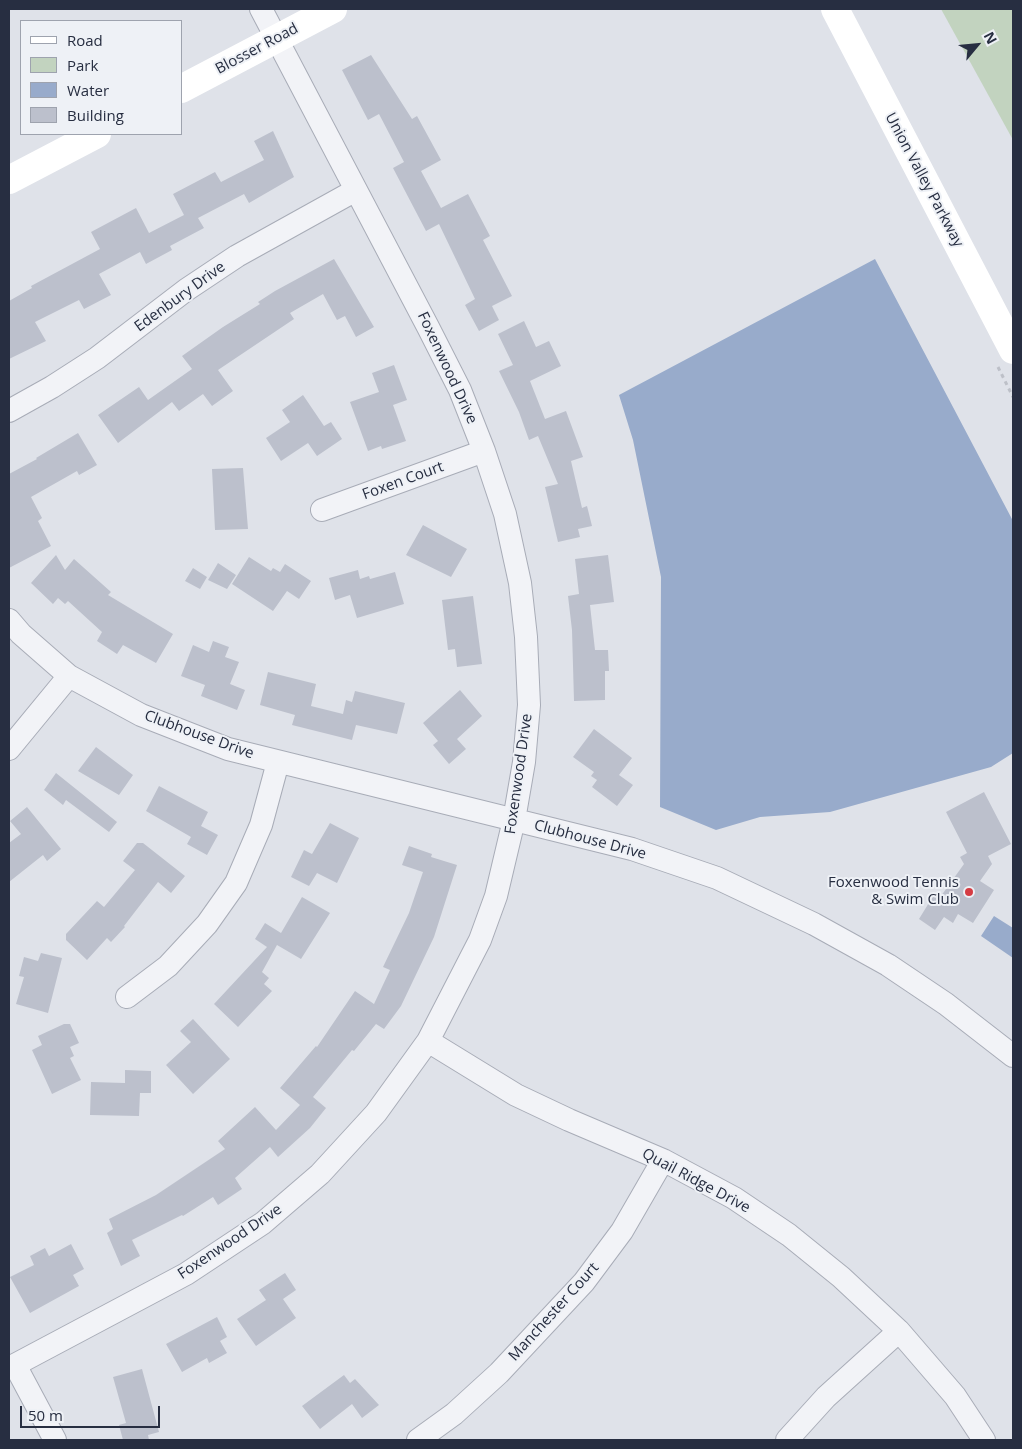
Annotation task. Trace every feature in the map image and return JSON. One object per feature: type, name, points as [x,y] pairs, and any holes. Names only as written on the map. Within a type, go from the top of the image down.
[{"type":"street","name":"Foxenwood Drive","points":[[12,1366],[186,1274],[263,1223],[320,1174],[370,1120],[428,1041],[480,940],[496,896],[514,820],[524,762],[529,705],[526,637],[520,583],[505,514],[484,451],[456,382],[261,9]]},
{"type":"street","name":"Blosser Road","points":[[182,88],[333,9]]},
{"type":"street","name":"Union Valley Parkway","points":[[835,9],[1013,350]]},
{"type":"street","points":[[9,180],[95,135]]},
{"type":"street","name":"Edenbury Drive","points":[[9,411],[52,387],[97,358],[186,290],[237,256],[356,190]]},
{"type":"street","name":"Foxen Court","points":[[322,510],[484,451]]},
{"type":"street","name":"Clubhouse Drive","points":[[9,620],[21,634],[69,676],[141,716],[228,749],[632,849],[717,878],[814,924],[888,965],[946,1004],[1013,1056]]},
{"type":"street","points":[[9,749],[69,676]]},
{"type":"street","points":[[127,997],[168,966],[207,924],[236,883],[261,825],[278,762]]},
{"type":"street","name":"Quail Ridge Drive","points":[[428,1041],[516,1095],[663,1160],[734,1198],[789,1235],[840,1277],[898,1331],[955,1396],[984,1440]]},
{"type":"street","name":"Manchester Court","points":[[418,1440],[454,1414],[499,1373],[584,1282],[622,1231],[663,1160]]},
{"type":"street","points":[[787,1440],[826,1397],[898,1331]]},
{"type":"street","points":[[12,1366],[55,1440]]},
{"type":"green space","points":[[941,9],[1013,9],[1013,140]]},
{"type":"water","points":[[875,259],[1013,521],[1013,753],[991,767],[830,812],[760,817],[716,830],[660,807],[661,577],[633,440],[619,395]]},
{"type":"water","points":[[994,916],[1013,928],[1013,958],[981,936]]},
{"type":"building","points":[[371,55],[412,119],[417,116],[441,160],[421,171],[441,208],[468,194],[490,236],[483,240],[512,296],[492,306],[499,320],[479,331],[465,305],[475,299],[439,224],[426,231],[393,168],[404,162],[379,114],[368,120],[342,70]]},
{"type":"building","points":[[273,131],[294,177],[249,203],[244,194],[198,218],[204,228],[170,246],[172,250],[146,264],[140,252],[99,274],[111,295],[84,309],[79,300],[35,322],[46,341],[9,359],[9,301],[32,288],[31,286],[100,249],[91,232],[136,208],[149,233],[184,215],[173,194],[215,172],[221,182],[264,160],[254,141]]},
{"type":"building","points":[[334,259],[374,327],[356,337],[345,316],[337,320],[323,294],[290,313],[294,319],[218,370],[233,391],[212,406],[203,394],[179,411],[172,402],[118,443],[98,415],[139,387],[148,400],[192,369],[182,356],[260,304],[258,302],[275,291]]},
{"type":"building","points":[[524,321],[536,347],[549,341],[561,366],[530,381],[545,419],[566,411],[583,457],[571,461],[582,508],[587,506],[592,526],[578,529],[580,537],[558,542],[545,487],[558,484],[538,436],[529,440],[519,412],[499,371],[513,365],[498,334]]},
{"type":"building","points":[[394,365],[407,400],[393,405],[406,441],[382,449],[381,446],[368,451],[350,402],[379,392],[372,373]]},
{"type":"building","points":[[303,395],[324,426],[331,422],[342,439],[317,456],[308,443],[281,461],[266,438],[290,422],[282,410]]},
{"type":"building","points":[[78,433],[97,465],[79,475],[77,471],[31,497],[42,518],[38,521],[51,546],[9,568],[9,474]]},
{"type":"building","points":[[243,468],[248,529],[215,530],[212,469]]},
{"type":"building","points":[[423,525],[467,549],[451,577],[406,555]]},
{"type":"building","points":[[56,555],[65,570],[74,559],[111,592],[108,595],[173,634],[156,663],[123,645],[117,654],[97,641],[102,632],[68,601],[65,604],[58,598],[53,604],[31,583]]},
{"type":"building","points":[[608,555],[614,602],[590,605],[595,650],[608,650],[609,671],[605,671],[605,700],[574,701],[572,630],[568,596],[579,594],[575,559]]},
{"type":"building","points":[[249,557],[271,571],[273,568],[280,572],[285,564],[311,581],[299,599],[287,591],[273,611],[232,584]]},
{"type":"building","points":[[218,563],[236,575],[227,589],[208,580]]},
{"type":"building","points":[[193,568],[207,577],[200,589],[185,581]]},
{"type":"building","points":[[358,570],[360,579],[369,576],[370,579],[395,572],[404,604],[357,618],[350,595],[335,600],[329,578]]},
{"type":"building","points":[[473,596],[482,664],[457,667],[455,649],[448,650],[442,600]]},
{"type":"building","points":[[213,641],[229,647],[225,657],[239,662],[230,684],[245,690],[237,710],[201,696],[205,685],[181,676],[193,645],[209,652]]},
{"type":"building","points":[[268,672],[316,684],[311,706],[343,714],[346,700],[352,702],[355,691],[405,703],[397,734],[356,725],[352,740],[292,725],[295,715],[260,705]]},
{"type":"building","points":[[460,690],[482,716],[457,739],[466,749],[449,764],[433,745],[438,741],[423,723]]},
{"type":"building","points":[[594,729],[632,758],[619,775],[633,785],[617,806],[592,787],[597,780],[591,776],[594,772],[573,757]]},
{"type":"building","points":[[96,747],[133,775],[119,795],[78,771]]},
{"type":"building","points":[[56,773],[117,822],[109,832],[66,800],[63,805],[44,790]]},
{"type":"building","points":[[159,786],[208,812],[201,826],[218,835],[207,855],[187,844],[191,837],[146,811]]},
{"type":"building","points":[[984,792],[1011,844],[988,856],[992,864],[980,881],[994,890],[973,923],[958,914],[953,923],[944,917],[935,930],[919,919],[935,893],[941,896],[964,864],[960,857],[967,853],[946,812]]},
{"type":"building","points":[[27,807],[61,849],[47,861],[43,855],[9,882],[9,843],[21,834],[10,821]]},
{"type":"building","points":[[330,823],[359,838],[337,883],[317,873],[309,886],[291,877],[304,850],[312,854]]},
{"type":"building","points":[[137,843],[143,843],[185,876],[171,893],[158,882],[125,927],[111,942],[107,938],[87,960],[66,940],[66,934],[97,901],[104,907],[135,870],[123,861]]},
{"type":"building","points":[[409,846],[432,854],[431,857],[457,865],[434,937],[401,1006],[384,1029],[376,1024],[313,1097],[326,1108],[310,1128],[278,1157],[270,1147],[235,1178],[242,1189],[218,1205],[213,1197],[183,1216],[132,1240],[140,1256],[121,1266],[107,1233],[113,1229],[109,1219],[156,1195],[225,1149],[218,1141],[255,1107],[276,1130],[300,1105],[280,1088],[317,1047],[355,991],[374,1004],[390,970],[383,967],[409,913],[423,872],[402,865]]},
{"type":"building","points":[[302,897],[330,913],[301,959],[277,945],[262,972],[269,978],[264,984],[272,991],[238,1027],[214,1004],[267,947],[255,939],[265,923],[281,933]]},
{"type":"building","points":[[41,953],[62,958],[48,1013],[16,1004],[24,977],[19,976],[24,957],[38,961]]},
{"type":"building","points":[[193,1019],[230,1059],[193,1094],[166,1065],[191,1042],[180,1031]]},
{"type":"building","points":[[64,1024],[70,1024],[79,1043],[70,1047],[74,1056],[70,1058],[81,1080],[52,1094],[32,1050],[42,1045],[38,1036]]},
{"type":"building","points":[[125,1070],[151,1071],[151,1093],[140,1093],[139,1116],[90,1115],[91,1082],[125,1083]]},
{"type":"building","points":[[71,1244],[84,1269],[73,1275],[79,1286],[30,1313],[10,1277],[34,1265],[30,1256],[45,1248],[49,1256]]},
{"type":"building","points":[[285,1273],[296,1290],[283,1299],[296,1318],[256,1346],[237,1319],[266,1300],[259,1290]]},
{"type":"building","points":[[217,1317],[227,1337],[220,1341],[227,1353],[209,1363],[207,1358],[182,1372],[166,1344]]},
{"type":"building","points":[[142,1369],[159,1432],[148,1435],[149,1440],[123,1440],[119,1425],[126,1423],[113,1377]]},
{"type":"building","points":[[344,1375],[350,1383],[355,1379],[379,1405],[362,1418],[352,1404],[320,1429],[302,1406]]},
{"type":"place","name":"Foxenwood Tennis & Swim Club","points":[[969,892]]}]
